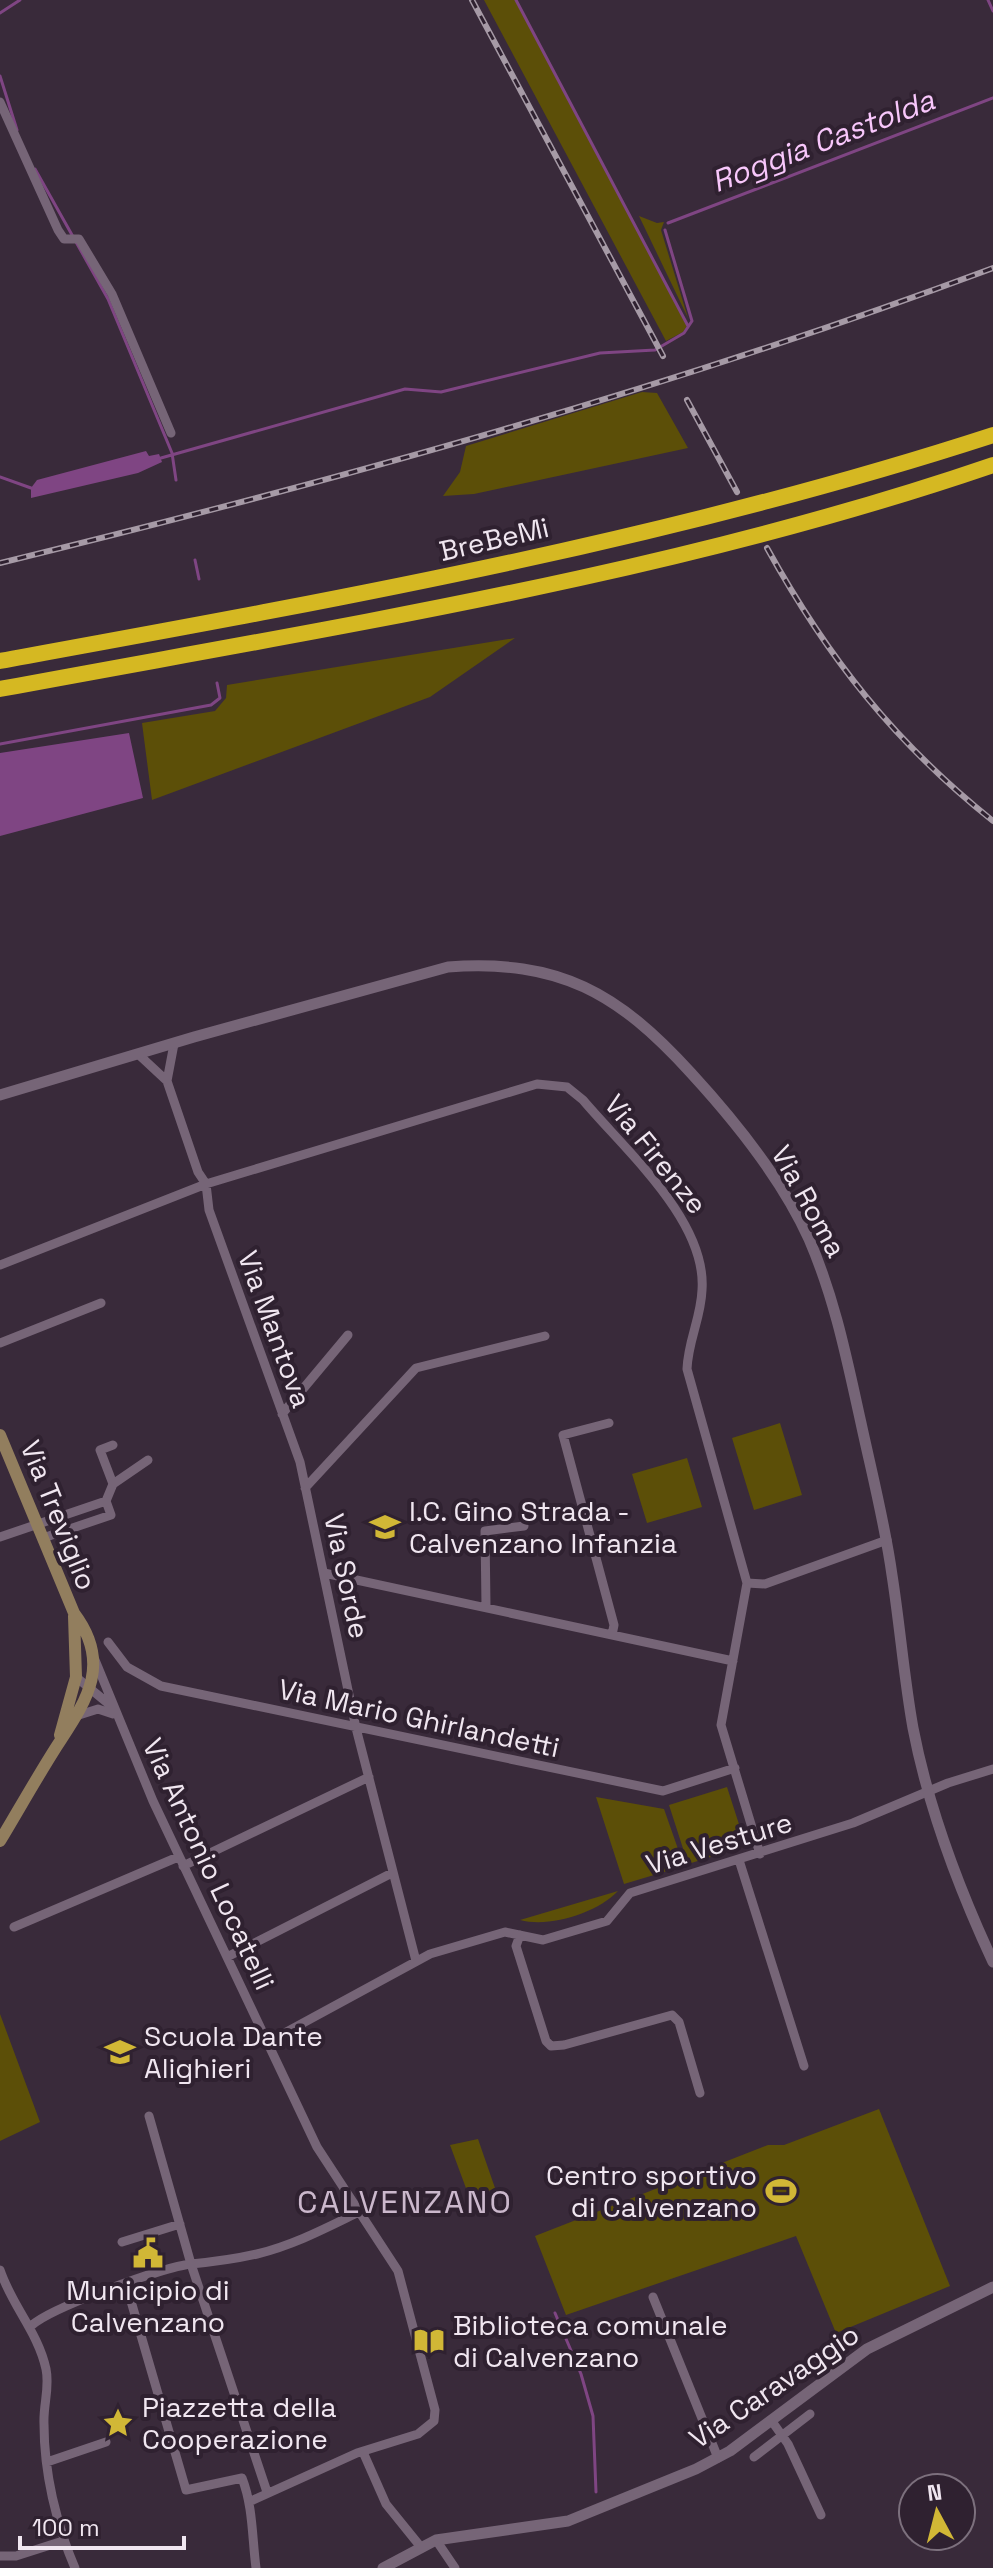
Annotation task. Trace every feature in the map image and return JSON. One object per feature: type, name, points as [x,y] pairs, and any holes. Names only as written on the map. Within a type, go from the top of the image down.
[{"type":"highway","name":"BreBeMi","points":[[0,661],[398,588],[767,502],[993,435]]},
{"type":"highway","name":"BreBeMi","points":[[0,689],[400,615],[730,540],[993,465]]},
{"type":"main road","name":"Via Treviglio","points":[[0,1435],[96,1667],[79,1715],[55,1748]]},
{"type":"main road","points":[[0,1841],[55,1748],[76,1677],[78,1661],[74,1613]]},
{"type":"street","points":[[0,102],[23,160],[64,239],[79,239],[112,294],[171,433]]},
{"type":"street","name":"Via Roma","points":[[0,1095],[409,976],[488,964],[535,970],[570,980],[600,993],[633,1014],[709,1093],[759,1156],[808,1236],[835,1308],[887,1540],[913,1727],[930,1793],[972,1916],[993,1962]]},
{"type":"street","points":[[167,1081],[174,1044]]},
{"type":"street","points":[[138,1054],[167,1081],[198,1172],[206,1184]]},
{"type":"street","name":"Via Firenze","points":[[0,1265],[206,1184],[537,1084],[567,1087],[583,1100],[686,1222],[697,1244],[702,1264],[702,1291],[698,1321],[688,1345],[687,1369],[747,1583],[721,1725],[760,1854]]},
{"type":"street","name":"Via Mantova","points":[[206,1184],[209,1210],[282,1414],[305,1488]]},
{"type":"street","points":[[0,1343],[101,1303]]},
{"type":"street","points":[[282,1414],[348,1335]]},
{"type":"street","name":"Via Sorde","points":[[416,1961],[356,1728],[305,1488],[416,1368],[545,1336]]},
{"type":"street","points":[[609,1423],[563,1435],[614,1625],[612,1635]]},
{"type":"street","points":[[113,1445],[100,1450],[113,1484]]},
{"type":"street","points":[[43,1538],[111,1515],[106,1501],[113,1484],[148,1460]]},
{"type":"street","points":[[0,1537],[106,1501]]},
{"type":"street","points":[[486,1606],[485,1531],[524,1526]]},
{"type":"street","points":[[747,1583],[765,1584],[887,1540]]},
{"type":"street","points":[[324,1573],[733,1661]]},
{"type":"street","name":"Via Mario Ghirlandetti","points":[[108,1642],[127,1667],[161,1686],[663,1791],[735,1768]]},
{"type":"street","points":[[78,1661],[96,1667]]},
{"type":"street","name":"Via Antonio Locatelli","points":[[96,1667],[180,1862],[317,2147],[398,2271],[424,2361],[434,2421],[418,2434],[363,2452]]},
{"type":"street","name":"Via Antonio Locatelli","points":[[76,1677],[115,1712]]},
{"type":"street","name":"Via Antonio Locatelli","points":[[79,1715],[98,1709],[115,1712]]},
{"type":"street","name":"Via Vesture","points":[[268,2042],[416,1961],[505,1932],[543,1940],[607,1921],[630,1893],[760,1854],[993,1769]]},
{"type":"street","points":[[14,1927],[180,1862],[369,1777]]},
{"type":"street","points":[[739,1860],[804,2066]]},
{"type":"street","points":[[227,1957],[392,1873]]},
{"type":"street","points":[[520,1935],[516,1946],[546,2041],[551,2046],[672,2015],[679,2022],[700,2093]]},
{"type":"street","points":[[149,2116],[191,2264],[257,2471],[267,2492]]},
{"type":"street","points":[[31,2326],[45,2315],[126,2284],[191,2264],[258,2253],[308,2237],[359,2212]]},
{"type":"street","points":[[122,2242],[180,2224]]},
{"type":"street","points":[[0,2270],[6,2289],[31,2326],[46,2367],[48,2389],[43,2422],[47,2462],[63,2541],[75,2568]]},
{"type":"street","points":[[126,2284],[186,2490],[242,2478],[251,2501],[249,2517],[256,2568]]},
{"type":"street","name":"Via Caravaggio","points":[[383,2568],[436,2540],[568,2521],[718,2458],[867,2349],[993,2287]]},
{"type":"street","points":[[653,2297],[718,2458]]},
{"type":"street","points":[[754,2457],[810,2414]]},
{"type":"street","points":[[771,2420],[821,2515]]},
{"type":"street","points":[[47,2462],[106,2442]]},
{"type":"street","points":[[251,2501],[363,2452],[386,2504],[420,2546]]},
{"type":"street","points":[[436,2540],[455,2568]]},
{"type":"street","points":[[0,2556],[16,2556],[63,2541]]},
{"type":"shaded area","points":[[484,0],[515,0],[687,326],[683,332],[666,341]]},
{"type":"shaded area","points":[[639,216],[657,223],[664,222],[661,230],[688,318]]},
{"type":"shaded area","points":[[642,392],[657,393],[688,448],[474,494],[443,496],[460,472],[466,446]]},
{"type":"shaded area","points":[[146,451],[149,456],[159,454],[162,462],[138,473],[31,498],[31,488],[37,480]]},
{"type":"shaded area","points":[[515,638],[430,697],[152,800],[142,723],[215,711],[226,698],[227,685]]},
{"type":"shaded area","points":[[129,733],[143,798],[0,836],[0,753]]},
{"type":"shaded area","points":[[780,1423],[802,1495],[754,1510],[732,1438]]},
{"type":"shaded area","points":[[687,1458],[702,1507],[647,1523],[632,1474]]},
{"type":"shaded area","points":[[727,1787],[746,1846],[688,1864],[669,1805]]},
{"type":"shaded area","points":[[596,1797],[664,1809],[684,1866],[624,1884]]},
{"type":"shaded area","points":[[618,1891],[598,1906],[572,1917],[545,1922],[520,1920]]},
{"type":"shaded area","points":[[0,2014],[40,2122],[0,2141]]},
{"type":"shaded area","name":"Centro sportivo di Calvenzano","points":[[879,2109],[950,2286],[836,2333],[796,2236],[566,2315],[535,2236],[768,2145],[784,2145]]},
{"type":"shaded area","points":[[478,2139],[495,2188],[470,2199],[450,2145]]},
{"type":"waterway","points":[[0,13],[20,0]]},
{"type":"waterway","points":[[516,0],[688,326]]},
{"type":"waterway","points":[[988,0],[993,11]]},
{"type":"waterway","points":[[0,76],[17,130]]},
{"type":"waterway","name":"Roggia Castolda","points":[[668,223],[993,98]]},
{"type":"waterway","points":[[35,169],[108,299],[172,453],[176,480]]},
{"type":"waterway","points":[[161,458],[405,389],[441,392],[600,353],[655,350],[684,333],[692,321],[665,230]]},
{"type":"waterway","points":[[0,477],[31,488]]},
{"type":"waterway","points":[[195,560],[199,579]]},
{"type":"waterway","points":[[0,744],[211,705],[220,698],[217,683]]},
{"type":"waterway","points":[[555,2313],[581,2374],[593,2416],[596,2492]]},
{"type":"railway","points":[[472,0],[663,356]]},
{"type":"railway","points":[[0,563],[376,466],[501,430],[748,354],[993,268]]},
{"type":"railway","points":[[687,400],[737,492]]},
{"type":"railway","points":[[767,548],[814,626],[866,696],[924,760],[993,821]]},
{"type":"place","name":"I.C. Gino Strada - Calvenzano Infanzia","points":[[385,1527]]},
{"type":"place","name":"Scuola Dante Alighieri","points":[[120,2052]]},
{"type":"place","name":"Centro sportivo di Calvenzano","points":[[781,2191]]},
{"type":"place","name":"Municipio di Calvenzano","points":[[148,2253]]},
{"type":"place","name":"Biblioteca comunale di Calvenzano","points":[[429,2341]]},
{"type":"place","name":"Piazzetta della Cooperazione","points":[[118,2423]]},
{"type":"district","name":"CALVENZANO","points":[[405,2202]]}]
